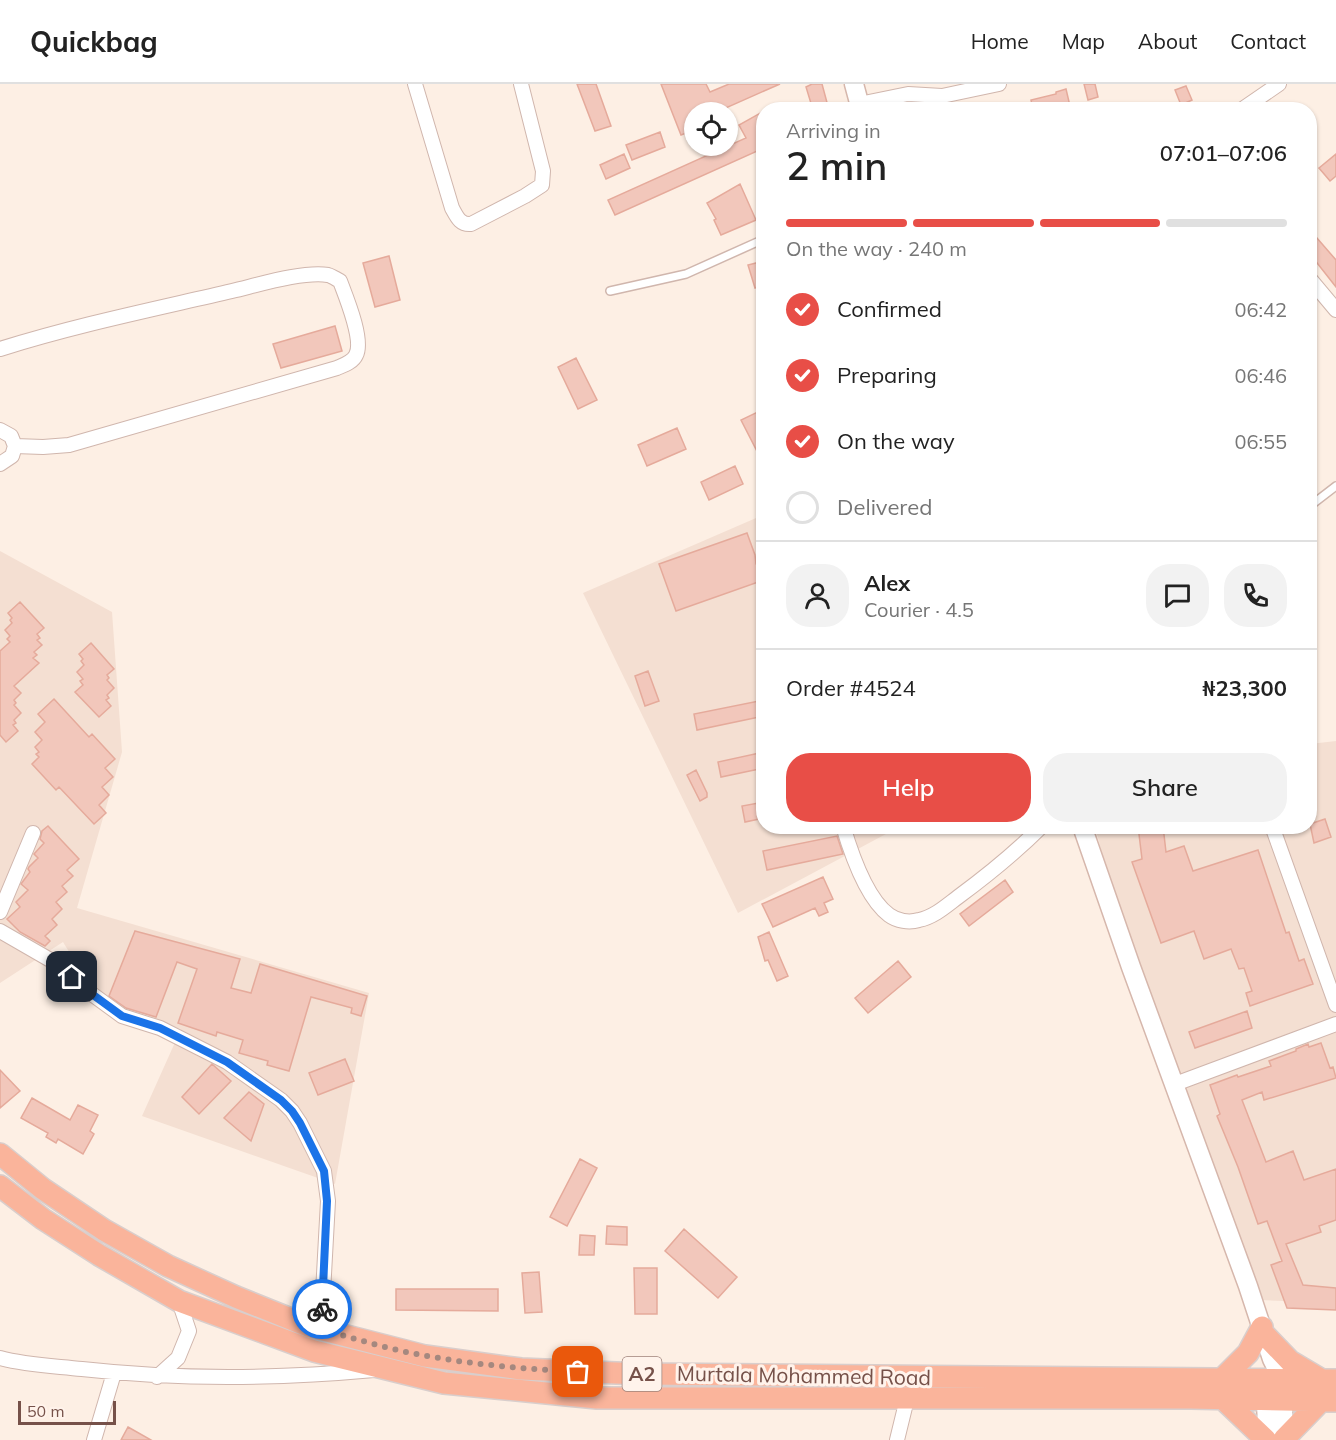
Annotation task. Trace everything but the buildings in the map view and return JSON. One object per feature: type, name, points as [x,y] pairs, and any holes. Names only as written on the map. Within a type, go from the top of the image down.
[{"type":"highway","name":"Murtala Mohammed Road","points":[[0,1154],[42,1189],[104,1230],[168,1266],[236,1298],[321,1329],[425,1356],[488,1365],[578,1372],[1222,1389]]},
{"type":"highway","name":"Murtala Mohammed Road","points":[[0,1186],[43,1219],[99,1256],[179,1301],[314,1351],[444,1383],[597,1398],[908,1399],[1222,1389],[1273,1384],[1329,1391]]},
{"type":"highway","points":[[1264,1331],[1290,1361],[1329,1391],[1275,1440],[1222,1389],[1264,1331]]},
{"type":"main road","points":[[854,84],[859,102]]},
{"type":"main road","points":[[1085,834],[1264,1331],[1273,1384],[1275,1440]]},
{"type":"street","points":[[415,84],[428,134],[452,208],[461,222],[466,225],[525,196],[542,185],[543,171],[521,84]]},
{"type":"street","points":[[878,102],[908,94],[942,96],[999,84]]},
{"type":"street","points":[[1253,102],[1279,84]]},
{"type":"street","points":[[0,350],[29,340],[277,280],[327,275],[340,281],[350,309],[359,347],[352,360],[337,368],[69,445],[15,446]]},
{"type":"street","points":[[1317,287],[1336,310]]},
{"type":"street","points":[[0,430],[11,436],[15,446],[9,460],[0,464]]},
{"type":"street","points":[[0,912],[33,833]]},
{"type":"street","points":[[846,834],[860,872],[875,900],[889,915],[902,921],[918,921],[934,915],[984,878],[1034,834]]},
{"type":"street","points":[[1275,834],[1336,1005]]},
{"type":"street","points":[[0,931],[59,965],[85,989],[122,1016],[160,1028],[227,1062],[281,1100],[292,1111],[324,1171],[327,1201],[321,1329]]},
{"type":"street","points":[[1175,1084],[1336,1024]]},
{"type":"street","points":[[157,1377],[178,1358],[189,1331],[179,1301]]},
{"type":"street","points":[[0,1358],[157,1377],[311,1376],[385,1370]]},
{"type":"street","points":[[94,1440],[114,1372]]},
{"type":"street","points":[[897,1440],[908,1399]]},
{"type":"lane","points":[[610,291],[686,274],[756,243]]},
{"type":"lane","points":[[1317,501],[1336,486]]},
{"type":"shaded area","points":[[756,518],[756,834],[886,834],[738,913],[583,593]]},
{"type":"shaded area","points":[[0,551],[112,612],[122,752],[77,908],[369,993],[335,1184],[142,1116],[181,1029],[103,1007],[63,942],[0,983]]},
{"type":"shaded area","points":[[1336,741],[1336,1303],[1260,1300],[1130,957],[1097,834],[1317,834],[1317,743]]},
{"type":"way so far","points":[[322,1309],[321,1329],[373,1344],[425,1356],[477,1364],[578,1372]]},
{"type":"route","points":[[72,977],[122,1016],[160,1028],[227,1062],[281,1100],[292,1111],[324,1171],[327,1201],[322,1309]]}]
